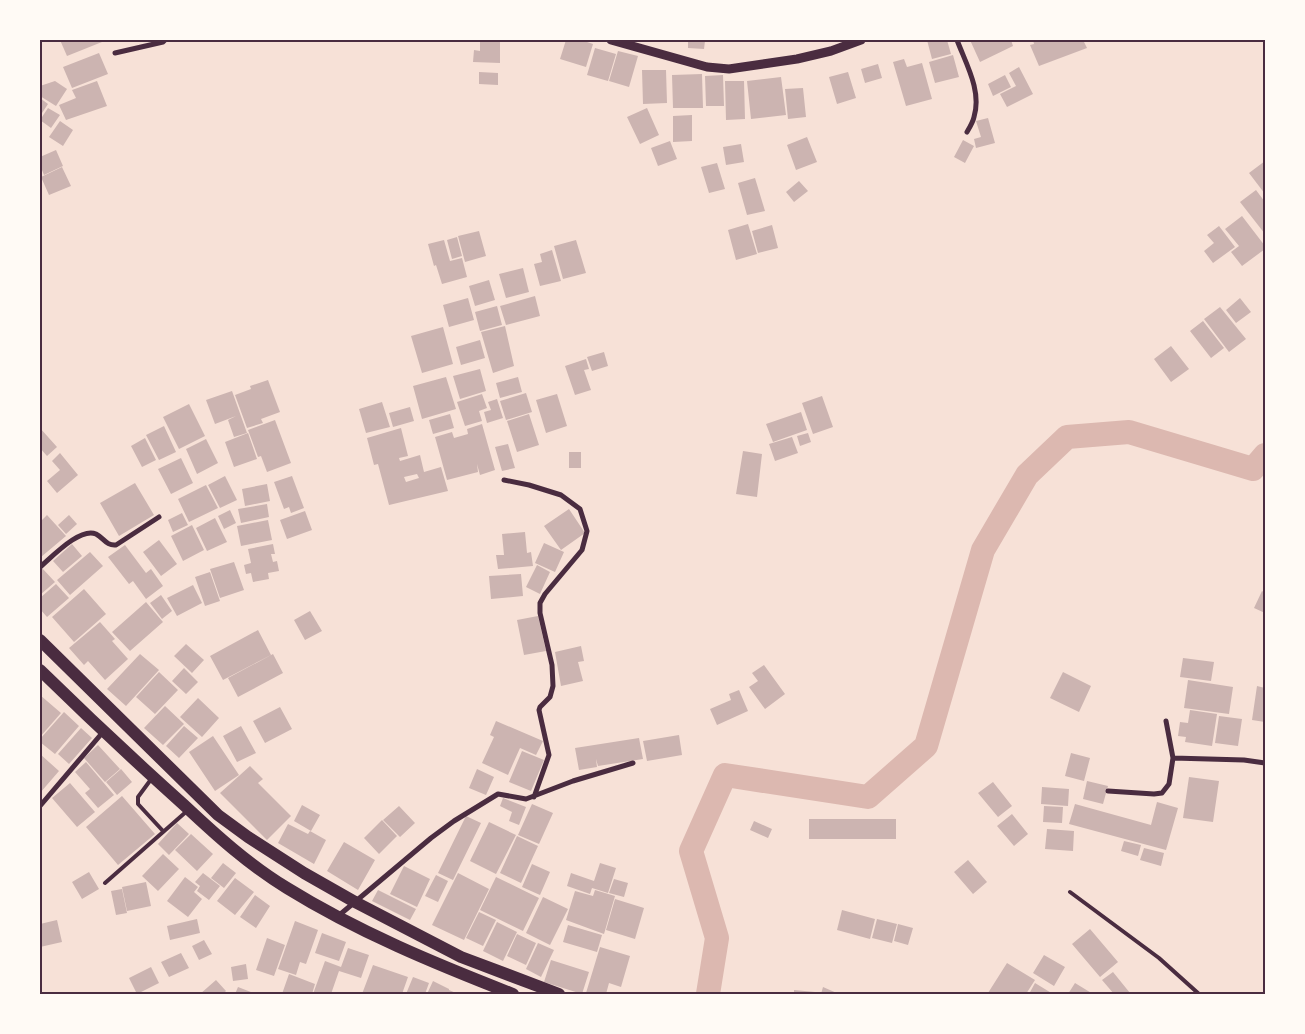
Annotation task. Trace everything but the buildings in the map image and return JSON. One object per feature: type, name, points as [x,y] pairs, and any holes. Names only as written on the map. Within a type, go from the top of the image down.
[{"type":"highway","points":[[40,640],[218,815],[248,837],[304,873],[355,902],[461,956],[559,994]]},
{"type":"highway","points":[[40,670],[103,732],[227,845],[286,888],[337,917],[395,946],[514,994]]},
{"type":"street","points":[[115,53],[164,42],[165,40]]},
{"type":"street","points":[[611,40],[707,67],[729,69],[797,59],[831,51],[861,40]]},
{"type":"street","points":[[957,40],[976,89],[974,118],[967,132]]},
{"type":"street","points":[[504,480],[529,485],[561,495],[580,509],[587,531],[582,550],[544,594],[540,603],[540,613],[552,665],[553,686],[549,700],[539,710],[549,755],[534,797]]},
{"type":"street","points":[[40,567],[68,543],[85,533],[97,534],[108,544],[116,545],[159,517]]},
{"type":"street","points":[[1108,791],[1162,793],[1169,784],[1173,758],[1166,721]]},
{"type":"street","points":[[40,806],[103,732]]},
{"type":"street","points":[[1173,758],[1244,760],[1265,763]]},
{"type":"street","points":[[337,917],[439,833],[498,794],[510,795],[519,799],[534,797],[573,780],[633,763]]},
{"type":"lane","points":[[152,777],[138,797],[138,804],[163,831]]},
{"type":"lane","points":[[105,883],[189,810]]},
{"type":"lane","points":[[1070,892],[1159,958],[1199,994]]},
{"type":"waterway","points":[[708,994],[717,938],[691,851],[725,775],[868,797],[926,746],[983,550],[1027,475],[1067,437],[1129,432],[1253,469],[1265,455]]}]
